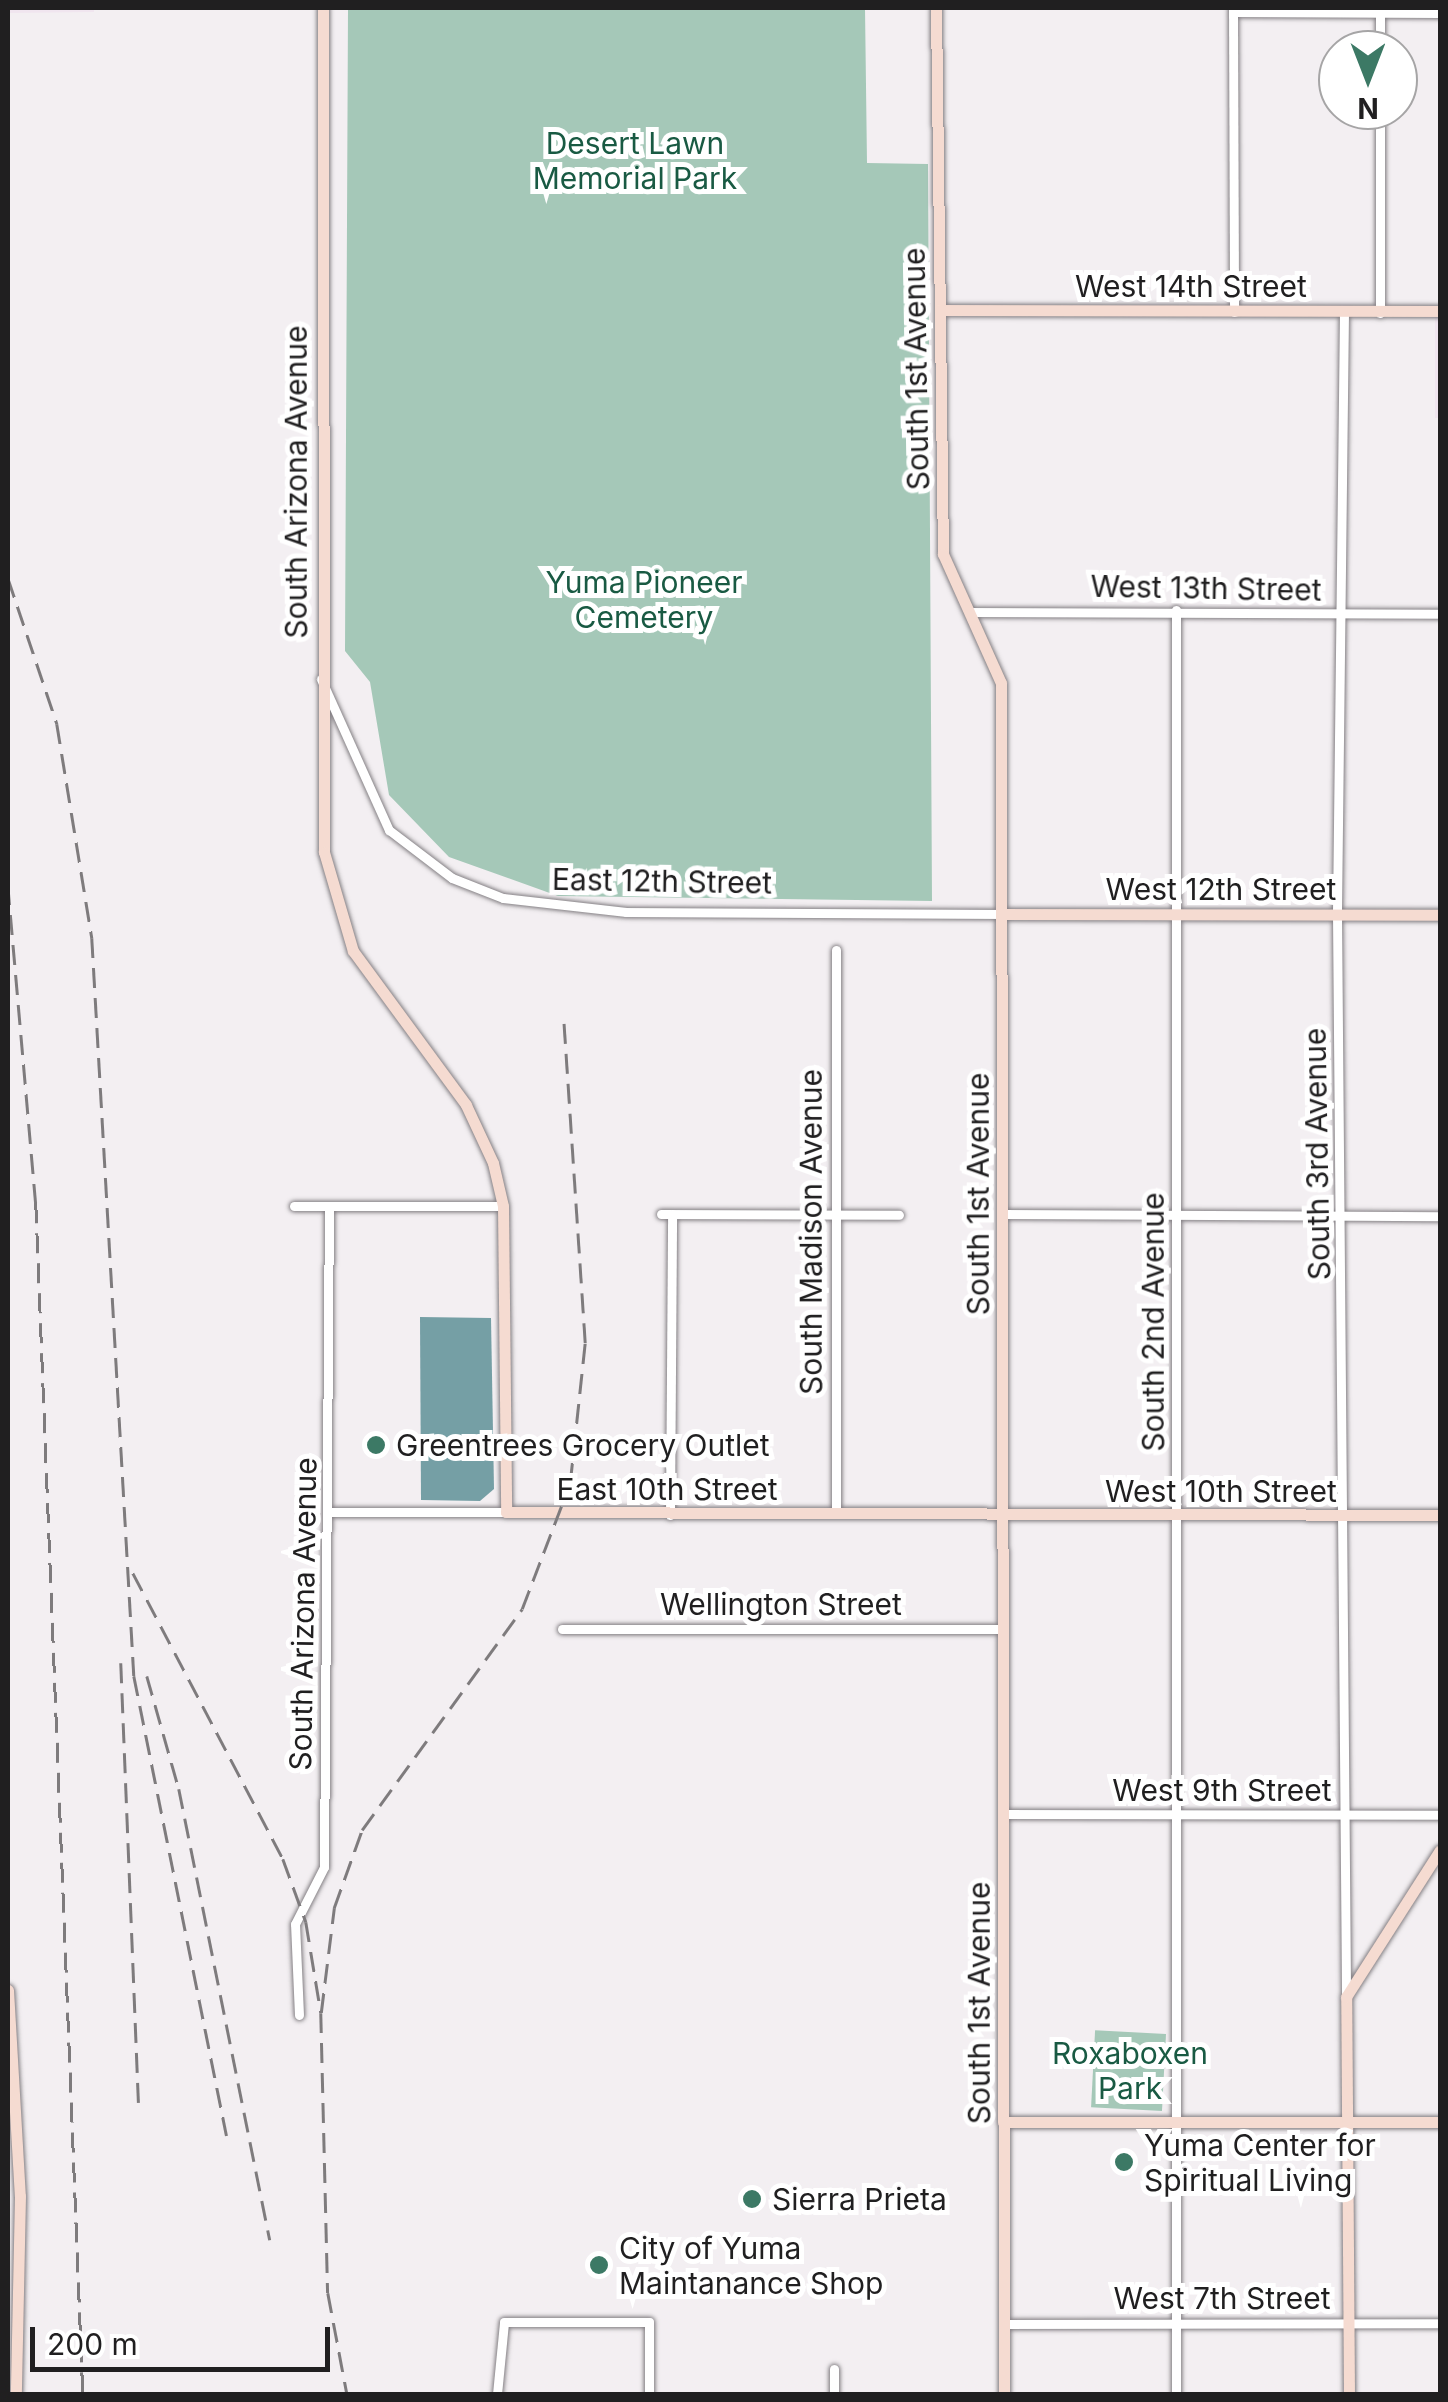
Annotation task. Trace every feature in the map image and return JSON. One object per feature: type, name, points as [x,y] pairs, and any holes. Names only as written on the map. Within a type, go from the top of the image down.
[{"type":"street","name":"South Arizona Avenue","points":[[323,8],[324,852],[352,952],[482,1132],[503,1206]]},
{"type":"street","name":"South 1st Avenue","points":[[936,8],[943,554],[1002,683],[1004,2394]]},
{"type":"street","points":[[1234,312],[1233,10],[1440,14]]},
{"type":"street","points":[[1380,14],[1380,30]]},
{"type":"street","points":[[1380,130],[1380,313]]},
{"type":"street","name":"West 14th Street","points":[[940,310],[1440,311]]},
{"type":"street","name":"South 3rd Avenue","points":[[1344,312],[1346,615],[1338,914],[1344,1216],[1346,1996]]},
{"type":"street","name":"South 2nd Avenue","points":[[1176,610],[1176,2394]]},
{"type":"street","name":"West 13th Street","points":[[972,612],[1440,614]]},
{"type":"street","name":"East 12th Street","points":[[322,679],[389,830],[452,878],[504,898],[626,912],[1001,914]]},
{"type":"street","name":"West 12th Street","points":[[1001,914],[1440,915]]},
{"type":"street","name":"South Madison Avenue","points":[[836,950],[836,1514]]},
{"type":"street","points":[[294,1206],[503,1206],[506,1512]]},
{"type":"street","name":"South Arizona Avenue","points":[[298,2015],[295,1924],[324,1867],[331,1512],[329,1206]]},
{"type":"street","points":[[670,1515],[666,1214],[899,1215]]},
{"type":"street","points":[[1004,1214],[1440,1216]]},
{"type":"street","name":"East 10th Street","points":[[331,1512],[1002,1516]]},
{"type":"street","name":"West 10th Street","points":[[1002,1516],[1440,1515]]},
{"type":"street","name":"Wellington Street","points":[[562,1629],[1002,1629]]},
{"type":"street","name":"West 9th Street","points":[[1004,1814],[1440,1815]]},
{"type":"street","points":[[1350,2394],[1346,1996],[1440,1850]]},
{"type":"street","points":[[8,1990],[20,2196],[16,2394]]},
{"type":"street","points":[[1003,2122],[1440,2122]]},
{"type":"street","points":[[496,2394],[504,2322],[649,2322],[649,2394]]},
{"type":"street","name":"West 7th Street","points":[[1004,2324],[1440,2322]]},
{"type":"street","points":[[834,2369],[834,2394]]},
{"type":"shaded area","points":[[8,8],[94,8],[94,12],[8,13]]},
{"type":"shaded area","points":[[1435,311],[1440,311],[1440,418],[1435,418]]},
{"type":"green space","name":"Yuma Pioneer Cemetery","points":[[348,8],[865,8],[867,163],[928,164],[932,901],[558,896],[449,857],[389,795],[370,682],[345,651]]},
{"type":"green space","name":"Roxaboxen Park","points":[[1095,2030],[1166,2034],[1162,2111],[1091,2107]]},
{"type":"water","points":[[420,1317],[491,1318],[494,1489],[480,1501],[421,1500]]},
{"type":"railway","points":[[8,578],[57,724],[92,938],[134,1676],[227,2136]]},
{"type":"railway","points":[[8,885],[36,1203],[83,2394]]},
{"type":"railway","points":[[321,2013],[334,1908],[362,1830],[522,1609],[570,1483],[585,1343],[563,1014]]},
{"type":"railway","points":[[133,1573],[283,1859],[306,1922],[321,2013],[328,2293],[347,2394]]},
{"type":"railway","points":[[121,1663],[139,2105]]},
{"type":"railway","points":[[147,1676],[179,1789],[270,2240]]},
{"type":"place","name":"Greentrees Grocery Outlet","points":[[376,1445]]},
{"type":"place","name":"Yuma Center for Spiritual Living","points":[[1124,2162]]},
{"type":"place","name":"Sierra Prieta","points":[[752,2199]]},
{"type":"place","name":"City of Yuma Maintanance Shop","points":[[599,2265]]},
{"type":"park label","name":"Desert Lawn Memorial Park","points":[[635,160]]}]
